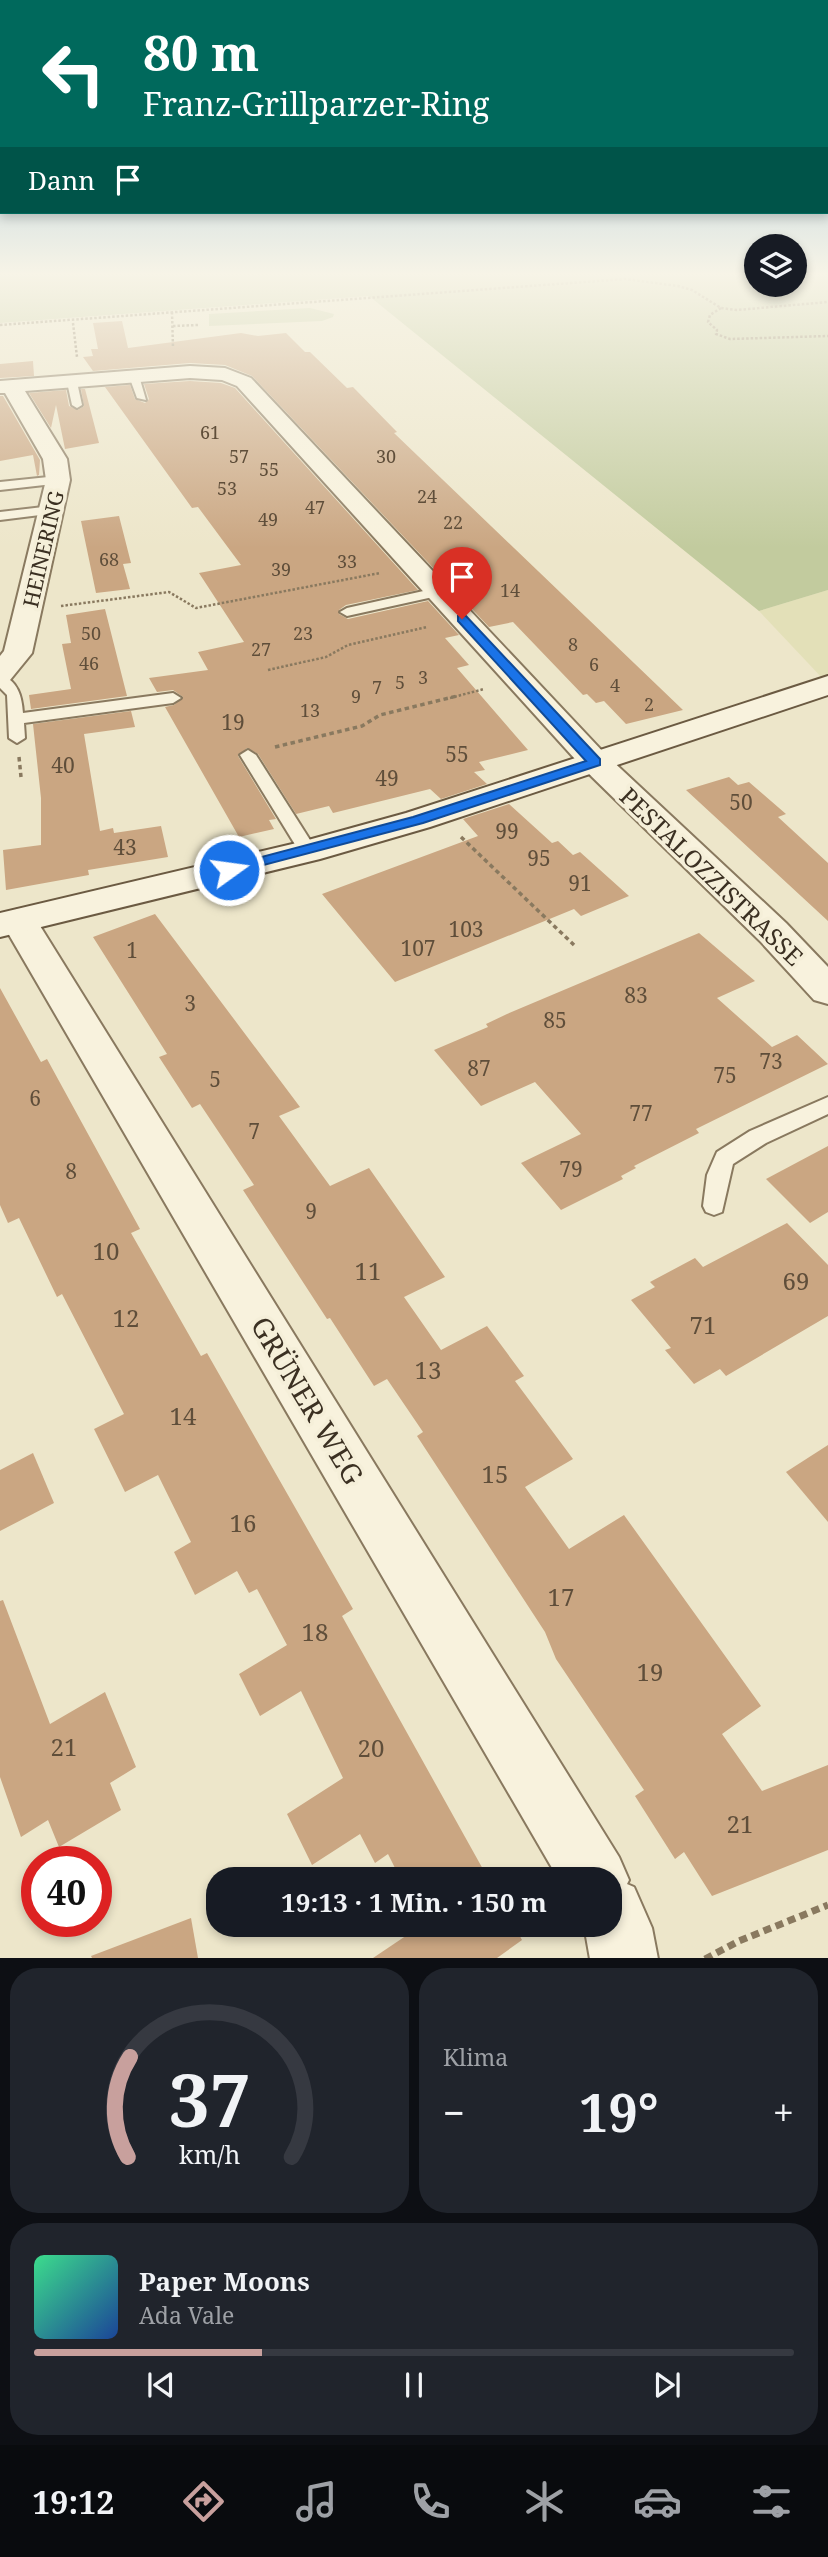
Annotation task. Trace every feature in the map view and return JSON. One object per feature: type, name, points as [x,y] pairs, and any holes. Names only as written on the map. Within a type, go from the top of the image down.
[{"type":"street","name":"HEINERING","points":[[6,387],[174,373],[215,372],[235,377],[244,382],[414,566]]},
{"type":"street","name":"HEINERING","points":[[0,677],[18,653],[58,480],[55,458],[6,387]]},
{"type":"street","name":"PESTALOZZISTRASSE","points":[[414,566],[595,762],[773,932],[828,991]]},
{"type":"street","points":[[10,923],[308,851],[437,813],[828,685]]},
{"type":"street","name":"GRÜNER WEG","points":[[10,923],[588,1867]]},
{"type":"street","points":[[620,1937],[624,1958]]},
{"type":"lane","points":[[134,376],[142,398]]},
{"type":"lane","points":[[72,382],[77,405]]},
{"type":"lane","points":[[0,486],[58,480]]},
{"type":"lane","points":[[0,516],[52,510]]},
{"type":"lane","points":[[347,612],[437,592]]},
{"type":"lane","points":[[0,677],[14,694],[17,738]]},
{"type":"lane","points":[[16,719],[173,698]]},
{"type":"lane","points":[[248,755],[308,851]]},
{"type":"lane","points":[[714,1206],[717,1179],[724,1159],[738,1148],[828,1105]]},
{"type":"path","points":[[174,365],[174,373]]},
{"type":"path","points":[[29,610],[169,593],[196,608],[414,566]]},
{"type":"path","points":[[268,670],[326,657],[348,645],[462,619]]},
{"type":"path","points":[[248,755],[362,726],[380,715],[519,680]]},
{"type":"path","points":[[437,813],[574,945]]},
{"type":"path","points":[[705,1958],[739,1941],[828,1905]]},
{"type":"shaded area","points":[[828,590],[828,679],[824,680],[759,611]]},
{"type":"green space","points":[[455,365],[828,365],[828,590],[759,611]]},
{"type":"building","points":[[0,365],[33,365],[34,376],[0,378]]},
{"type":"building","points":[[89,365],[161,365],[93,371]]},
{"type":"building","points":[[226,365],[324,365],[347,388],[353,387],[397,432],[394,433],[683,710],[626,724],[604,701],[596,703],[587,694],[583,695],[513,622],[489,627],[252,376]]},
{"type":"building","points":[[190,381],[221,383],[235,388],[418,590],[346,605],[339,610],[339,614],[348,619],[428,601],[459,635],[445,638],[469,665],[457,668],[528,750],[479,762],[485,770],[474,772],[487,784],[441,799],[430,789],[333,813],[329,806],[296,814],[258,754],[247,748],[238,756],[276,819],[269,820],[274,829],[239,837],[165,707],[174,705],[183,697],[173,690],[157,692],[149,678],[208,670],[198,652],[244,642],[199,573],[241,565],[198,507],[192,508],[105,387],[130,385],[135,399],[145,403],[149,399],[144,384]]},
{"type":"building","points":[[81,389],[85,389],[99,443],[65,449],[56,405],[51,428],[29,393],[66,390],[69,406],[78,410],[84,406]]},
{"type":"building","points":[[0,396],[3,396],[40,460],[37,476],[33,455],[0,461]]},
{"type":"building","points":[[119,516],[131,563],[123,564],[130,589],[96,593],[81,521]]},
{"type":"building","points":[[105,609],[127,696],[31,709],[29,695],[71,689],[62,644],[71,643],[66,615]]},
{"type":"building","points":[[131,711],[135,727],[84,734],[100,831],[113,828],[114,833],[161,826],[168,857],[88,870],[89,875],[6,890],[3,850],[41,845],[41,798],[33,724]]},
{"type":"building","points":[[729,777],[738,785],[749,782],[786,814],[778,817],[828,863],[828,921],[686,790]]},
{"type":"building","points":[[509,804],[552,843],[558,841],[573,855],[580,852],[629,896],[581,916],[574,909],[395,982],[322,894],[478,836],[463,819]]},
{"type":"building","points":[[155,914],[300,1107],[279,1116],[330,1186],[369,1168],[445,1277],[404,1297],[441,1350],[487,1326],[524,1376],[515,1381],[573,1459],[525,1487],[569,1549],[624,1515],[761,1706],[722,1734],[762,1791],[828,1765],[828,1850],[712,1896],[684,1852],[675,1859],[635,1796],[644,1790],[556,1659],[545,1632],[417,1436],[423,1432],[387,1379],[374,1386],[330,1318],[327,1319],[243,1190],[254,1185],[200,1104],[192,1108],[159,1057],[167,1054],[93,937]]},
{"type":"building","points":[[699,933],[755,981],[717,998],[772,1047],[797,1035],[828,1064],[696,1129],[699,1133],[634,1166],[636,1168],[621,1176],[623,1179],[561,1210],[521,1163],[581,1134],[535,1082],[481,1106],[434,1050],[488,1027],[486,1024],[507,1014]]},
{"type":"building","points":[[0,988],[41,1062],[47,1059],[140,1229],[131,1233],[201,1356],[207,1353],[353,1609],[342,1616],[482,1867],[394,1867],[388,1854],[375,1863],[360,1834],[312,1865],[287,1814],[343,1778],[301,1691],[260,1716],[239,1674],[287,1645],[257,1589],[249,1593],[237,1571],[195,1595],[174,1552],[191,1542],[158,1475],[125,1492],[94,1429],[124,1414],[62,1294],[57,1297],[19,1218],[8,1223],[0,1205]]},
{"type":"building","points":[[828,1146],[828,1212],[810,1223],[766,1179]]},
{"type":"building","points":[[787,1223],[828,1265],[828,1316],[726,1376],[720,1369],[694,1384],[665,1350],[671,1348],[631,1300],[655,1287],[650,1282],[695,1258],[703,1267]]},
{"type":"building","points":[[828,1445],[828,1522],[786,1472]]},
{"type":"building","points":[[33,1453],[54,1503],[0,1531],[0,1470]]},
{"type":"building","points":[[3,1600],[50,1724],[105,1692],[136,1767],[110,1783],[121,1810],[61,1846],[48,1820],[21,1837],[0,1777],[0,1601]]},
{"type":"building","points":[[191,1918],[198,1958],[91,1956]]},
{"type":"building","points":[[404,1937],[520,1937],[522,1940],[497,1958],[373,1958]]},
{"type":"route","points":[[229,870],[418,820],[595,762],[462,619]]}]
